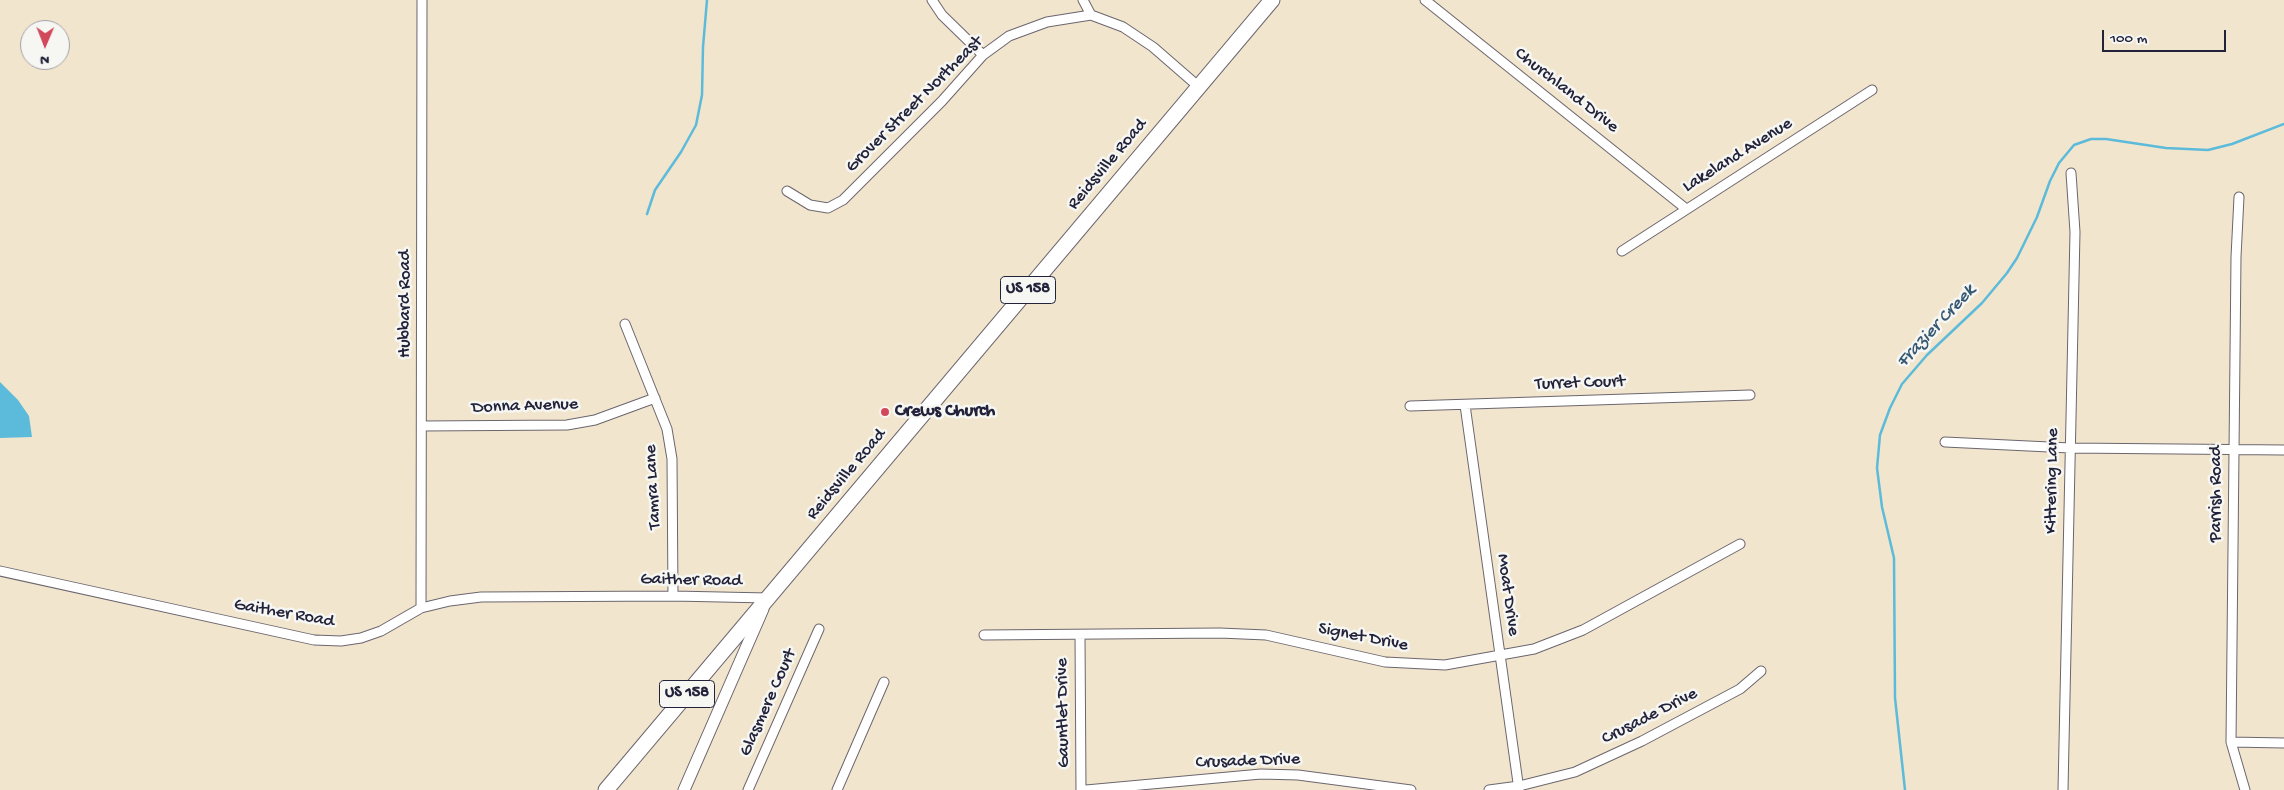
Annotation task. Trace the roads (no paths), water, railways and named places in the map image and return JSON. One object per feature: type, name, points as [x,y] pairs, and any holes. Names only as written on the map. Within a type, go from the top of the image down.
[{"type":"highway","name":"Reidsville Road","points":[[606,790],[1272,0]]},
{"type":"street","name":"Hubbard Road","points":[[421,608],[422,0]]},
{"type":"street","points":[[932,0],[942,15],[983,55]]},
{"type":"street","points":[[1083,0],[1091,15]]},
{"type":"street","name":"Churchland Drive","points":[[1425,0],[1686,208]]},
{"type":"street","name":"Grover Street Northeast","points":[[787,191],[810,205],[828,208],[843,200],[942,101],[983,55],[1009,36],[1047,22],[1091,15],[1123,27],[1153,47],[1199,87]]},
{"type":"street","name":"Lakeland Avenue","points":[[1622,251],[1872,90]]},
{"type":"street","name":"Kittering Lane","points":[[2063,790],[2075,232],[2071,173]]},
{"type":"street","name":"Parrish Road","points":[[2239,197],[2233,450],[2232,742],[2245,790]]},
{"type":"street","name":"Tamra Lane","points":[[625,324],[667,429],[672,459],[673,596]]},
{"type":"street","name":"Turret Court","points":[[1410,406],[1750,395]]},
{"type":"street","name":"Donna Avenue","points":[[422,426],[567,425],[595,420],[654,398]]},
{"type":"street","name":"Moat Drive","points":[[1465,404],[1519,788]]},
{"type":"street","points":[[1945,442],[2070,448],[2284,450]]},
{"type":"street","name":"Signet Drive","points":[[984,635],[1220,633],[1266,635],[1384,662],[1414,665],[1445,665],[1534,649],[1583,630],[1740,544]]},
{"type":"street","name":"Gaither Road","points":[[0,571],[314,640],[341,641],[361,638],[381,631],[421,608],[450,601],[481,598],[673,596],[768,598]]},
{"type":"street","points":[[687,789],[768,598]]},
{"type":"street","name":"Glasmere Court","points":[[748,790],[819,629]]},
{"type":"street","name":"Gauntlet Drive","points":[[1080,635],[1081,790]]},
{"type":"street","name":"Crusade Drive","points":[[1489,790],[1519,788],[1575,772],[1642,741],[1740,689],[1761,671]]},
{"type":"street","points":[[837,790],[884,682]]},
{"type":"street","points":[[2232,742],[2284,742]]},
{"type":"street","name":"Crusade Drive","points":[[1086,790],[1261,774],[1298,775],[1410,790]]},
{"type":"water","points":[[0,382],[18,400],[29,416],[32,437],[0,438]]},
{"type":"waterway","points":[[647,214],[655,190],[681,152],[696,125],[702,95],[703,47],[707,0]]},
{"type":"waterway","name":"Frazier Creek","points":[[1905,790],[1895,698],[1894,558],[1882,507],[1877,468],[1880,435],[1890,408],[1902,384],[1927,355],[1982,303],[2007,273],[2017,258],[2037,217],[2050,181],[2059,163],[2074,145],[2091,139],[2106,139],[2166,148],[2208,150],[2232,144],[2284,124]]},
{"type":"place","name":"Crews Church","points":[[885,412]]}]
